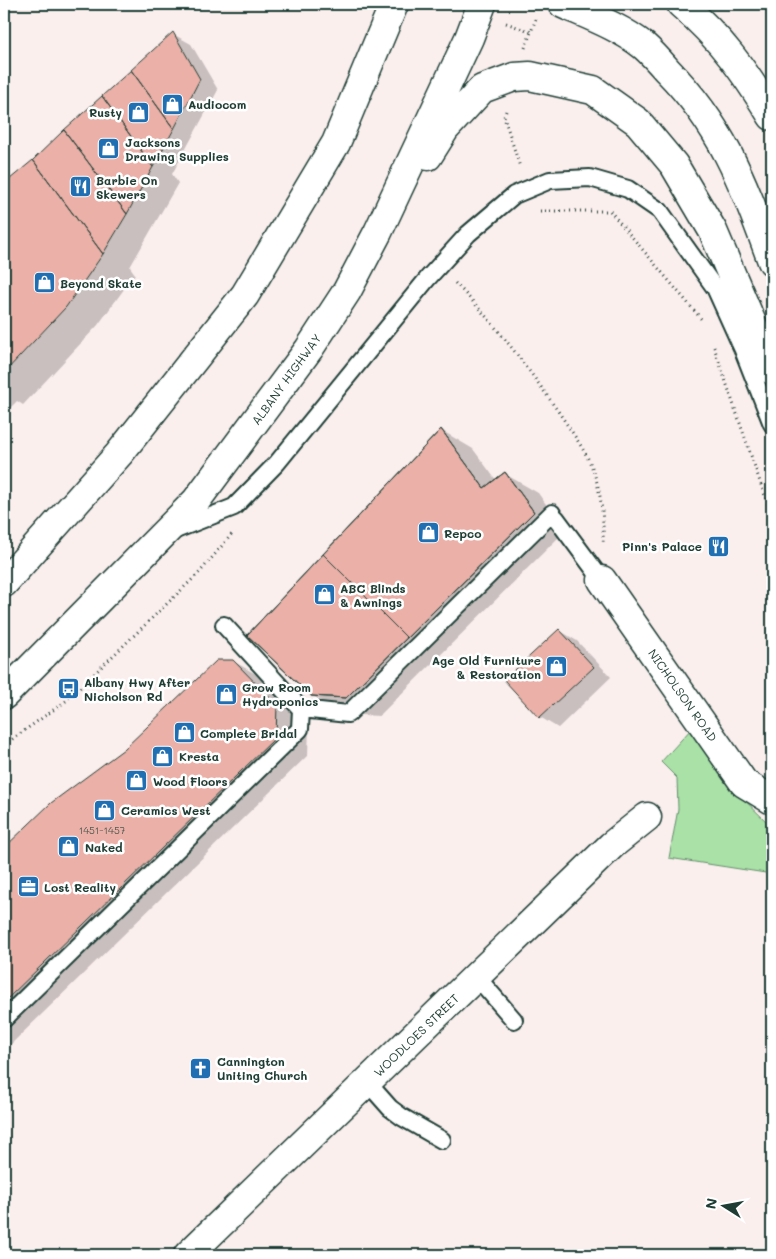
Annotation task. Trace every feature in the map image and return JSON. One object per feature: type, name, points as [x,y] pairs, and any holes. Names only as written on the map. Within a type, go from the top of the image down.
[{"type":"main road","points":[[4,583],[118,454],[245,295],[336,143],[394,4]]},
{"type":"main road","name":"ALBANY HIGHWAY","points":[[4,695],[196,501],[309,349],[347,292],[378,232],[469,38],[482,4]]},
{"type":"main road","points":[[563,4],[604,22],[643,45],[702,110],[730,154],[745,188],[772,261]]},
{"type":"main road","points":[[681,4],[704,24],[738,62],[772,116]]},
{"type":"main road","points":[[378,232],[445,129],[482,89],[514,77],[530,76],[593,90],[638,122],[674,165],[713,231],[772,370]]},
{"type":"main road","name":"NICHOLSON ROAD","points":[[602,580],[744,783],[772,800]]},
{"type":"main road","name":"WOODLOES STREET","points":[[188,1255],[612,844],[646,817]]},
{"type":"lane","points":[[161,536],[234,507],[277,462],[428,278],[468,234],[514,195],[550,180],[590,178],[628,189],[660,211],[715,288],[743,350],[772,424]]},
{"type":"lane","points":[[224,625],[301,709],[348,714],[554,516],[602,580]]},
{"type":"lane","points":[[4,1019],[300,729],[301,709]]},
{"type":"lane","points":[[476,976],[514,1020]]},
{"type":"lane","points":[[366,1082],[390,1108],[442,1140]]},
{"type":"path","points":[[534,211],[610,211],[706,325]]},
{"type":"path","points":[[450,277],[479,306],[526,364],[571,431],[593,469],[604,526],[602,580]]},
{"type":"path","points":[[712,343],[772,517]]},
{"type":"green space","points":[[692,728],[727,783],[770,825],[772,833],[772,874],[669,858],[678,809],[677,778],[661,762]]},
{"type":"building","name":"Audiocom","points":[[173,32],[200,79],[174,129],[131,70]]},
{"type":"building","name":"Rusty","points":[[131,70],[174,129],[153,167],[102,96]]},
{"type":"building","name":"Jacksons Drawing Supplies","points":[[102,96],[153,167],[127,214],[64,130]]},
{"type":"building","name":"Barbie On Skewers","points":[[64,130],[127,214],[103,254],[33,160]]},
{"type":"building","name":"Beyond Skate","points":[[33,160],[103,254],[66,307],[4,373],[4,259],[8,255],[4,249],[4,184]]},
{"type":"building","name":"Repco","points":[[441,429],[484,488],[505,472],[534,512],[346,698],[311,696],[247,635]]},
{"type":"building","name":"Repco","points":[[441,429],[484,488],[505,472],[534,512],[407,638],[323,554]]},
{"type":"building","name":"ABC Blinds & Awnings","points":[[323,554],[407,638],[346,698],[311,696],[247,635]]},
{"type":"building","points":[[559,629],[594,667],[539,718],[504,680]]},
{"type":"building","points":[[217,660],[233,660],[277,705],[276,737],[4,1002],[4,848],[51,803],[124,749]]},
{"type":"place","name":"Audiocom","points":[[172,104]]},
{"type":"place","name":"Rusty","points":[[138,112]]},
{"type":"place","name":"Jacksons Drawing Supplies","points":[[109,149]]},
{"type":"place","name":"Barbie On Skewers","points":[[80,187]]},
{"type":"place","name":"Beyond Skate","points":[[44,283]]},
{"type":"place","name":"Repco","points":[[428,533]]},
{"type":"place","name":"Pinn's Palace","points":[[718,546]]},
{"type":"place","name":"ABC Blinds & Awnings","points":[[324,595]]},
{"type":"place","name":"Age Old Furniture & Restoration","points":[[557,667]]},
{"type":"place","name":"Albany Hwy After Nicholson Rd","points":[[68,689]]},
{"type":"place","name":"Grow Room Hydroponics","points":[[226,694]]},
{"type":"place","name":"Complete Bridal","points":[[184,733]]},
{"type":"place","name":"Kresta","points":[[163,756]]},
{"type":"place","name":"Wood Floors","points":[[137,781]]},
{"type":"place","name":"Ceramics West","points":[[105,810]]},
{"type":"place","name":"Naked","points":[[69,847]]},
{"type":"place","name":"Lost Reality","points":[[28,887]]},
{"type":"place","name":"Cannington Uniting Church","points":[[201,1068]]}]
